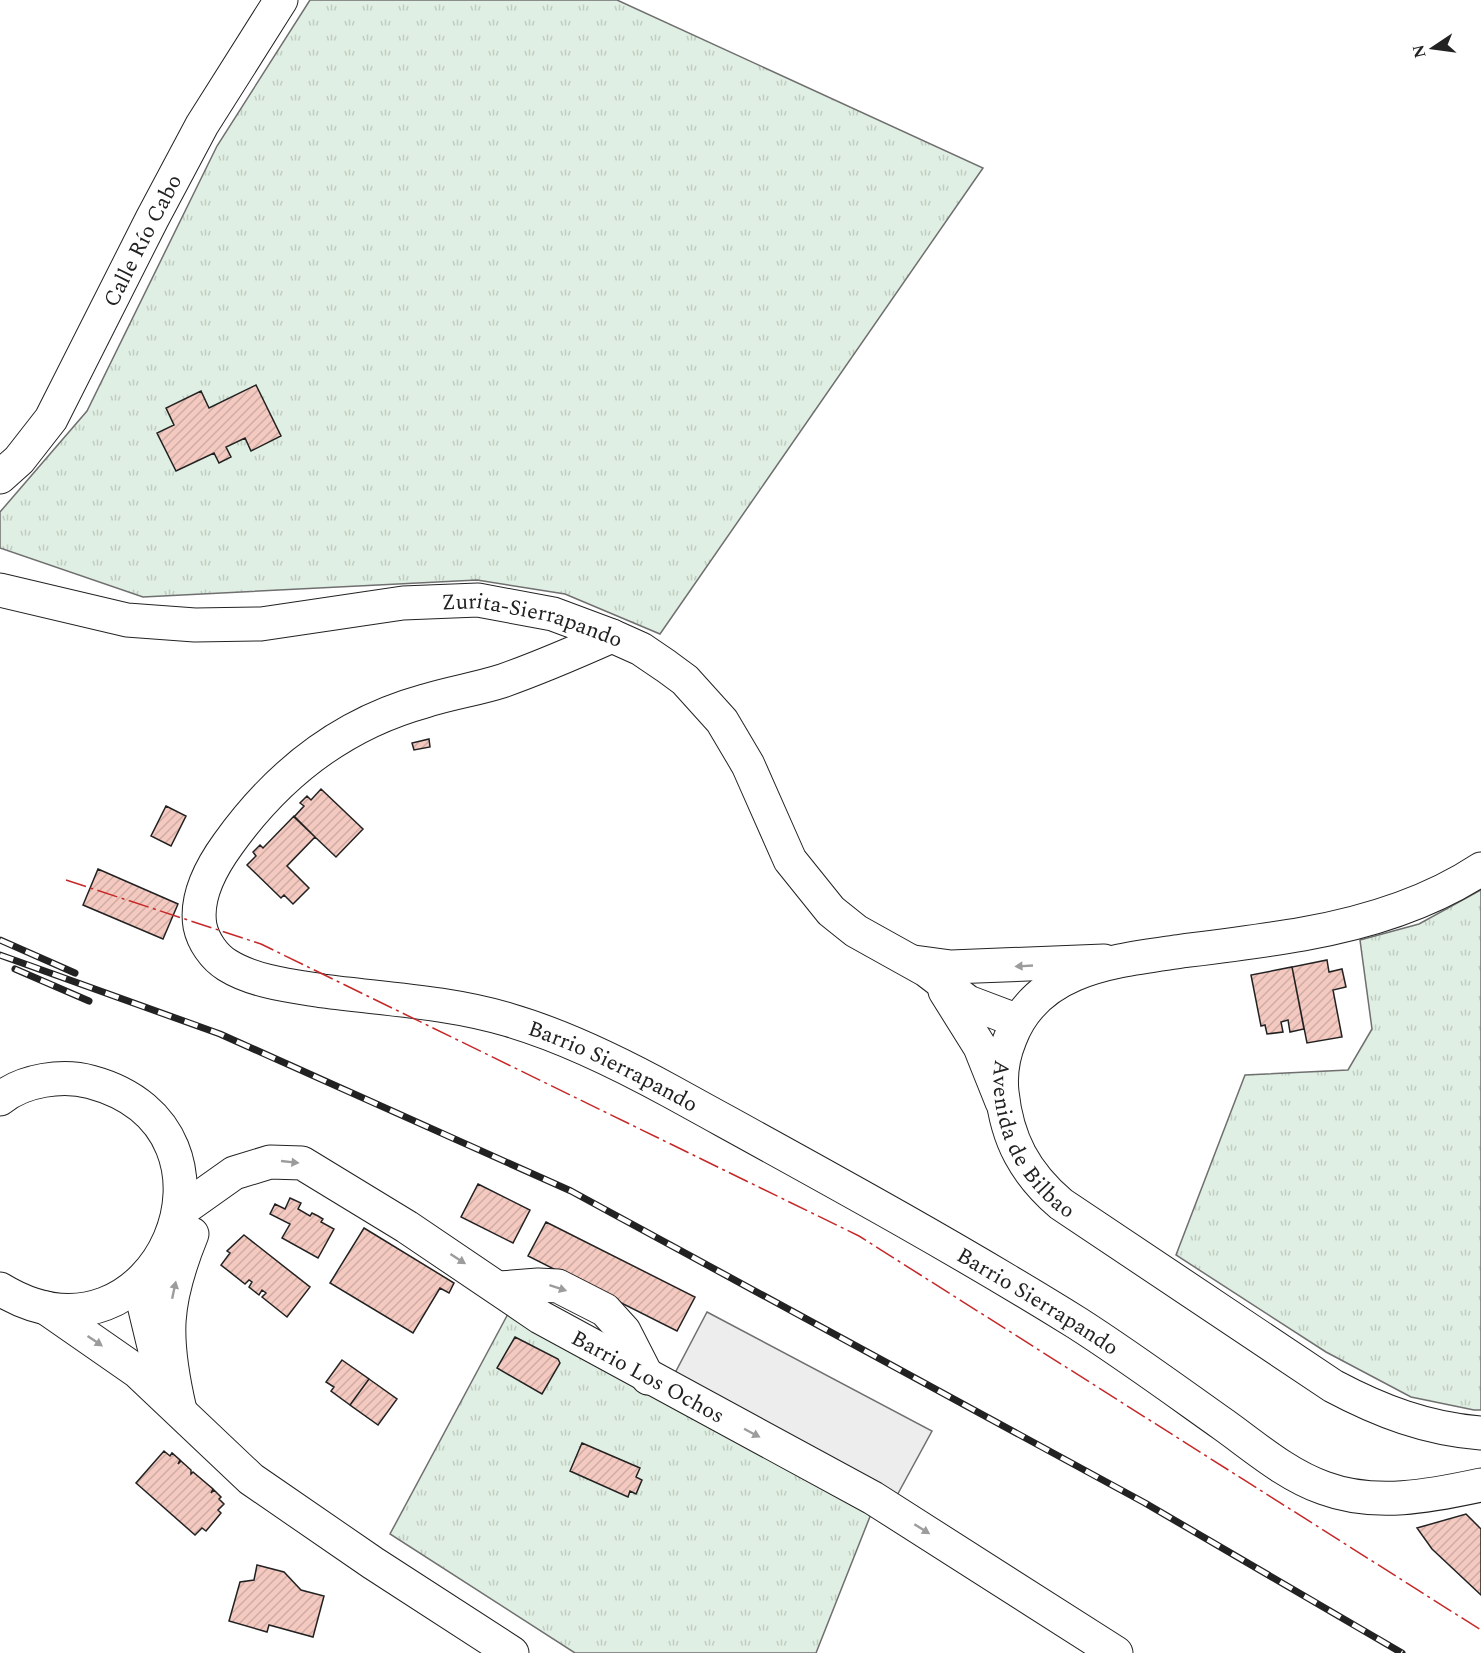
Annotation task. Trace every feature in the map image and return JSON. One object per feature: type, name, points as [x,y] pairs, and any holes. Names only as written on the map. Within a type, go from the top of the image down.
[{"type":"main road","name":"Calle Río Cabo","points":[[0,477],[20,460],[51,419],[146,229],[202,125],[281,0]]},
{"type":"main road","name":"Zurita-Sierrapando","points":[[0,590],[116,618],[195,625],[272,623],[403,603],[478,600],[553,614],[612,636],[641,650],[685,680],[722,721],[748,765],[790,860],[819,898],[856,931],[930,966],[968,1002],[1019,1018]]},
{"type":"main road","name":"Barrio Sierrapando","points":[[612,636],[497,682],[421,702],[378,717],[323,746],[287,776],[238,831],[215,862],[202,894],[198,920],[203,936],[213,954],[226,965],[248,975],[293,987],[464,1009],[511,1020],[653,1081],[872,1204],[1079,1325],[1280,1466],[1323,1488],[1358,1497],[1399,1498],[1481,1485]]},
{"type":"main road","name":"Avenida de Bilbao","points":[[1481,869],[1439,893],[1362,921],[1303,934],[1124,959],[1079,971],[1057,982],[1030,1004],[1019,1018],[1005,1052],[1001,1071],[1004,1109],[1016,1151],[1035,1179],[1061,1204],[1352,1396],[1398,1417],[1449,1430],[1481,1433]]},
{"type":"main road","points":[[930,966],[1030,965],[1124,959]]},
{"type":"main road","name":"Zurita-Sierrapando","points":[[930,966],[968,1025],[989,1065],[1004,1109]]},
{"type":"main road","points":[[0,1099],[15,1083],[57,1078],[83,1079],[108,1086],[131,1099],[151,1116],[166,1137],[173,1153],[180,1186],[179,1212],[172,1238],[160,1260],[143,1280],[122,1295],[98,1305],[72,1310],[46,1308],[23,1301],[0,1289]]},
{"type":"main road","name":"Barrio Los Ochos","points":[[179,1212],[234,1173],[270,1162],[302,1163],[407,1227],[540,1317],[648,1378],[873,1498],[1116,1653]]},
{"type":"main road","points":[[180,1410],[169,1361],[167,1331],[173,1289],[193,1232],[216,1193],[234,1173]]},
{"type":"main road","points":[[143,1280],[144,1305],[157,1360],[180,1410]]},
{"type":"main road","points":[[46,1308],[112,1353],[180,1410],[207,1440],[251,1479],[373,1563],[512,1653]]},
{"type":"green space","points":[[310,0],[617,0],[983,168],[660,634],[565,594],[477,580],[143,597],[0,548],[0,512],[87,411],[217,146]]},
{"type":"green space","points":[[1481,890],[1481,1410],[1474,1410],[1411,1397],[1326,1352],[1176,1255],[1245,1075],[1348,1070],[1372,1029],[1360,940],[1419,924]]},
{"type":"green space","points":[[509,1312],[871,1514],[816,1653],[575,1653],[390,1534]]},
{"type":"shaded area","points":[[707,1312],[932,1431],[895,1499],[674,1375]]},
{"type":"building","points":[[256,385],[281,436],[251,451],[245,438],[226,447],[231,457],[219,463],[214,453],[176,471],[157,433],[174,425],[166,408],[201,391],[209,408]]},
{"type":"building","points":[[429,739],[430,747],[414,750],[412,743]]},
{"type":"building","points":[[321,789],[363,829],[336,857],[294,817],[304,806],[300,803],[307,796],[311,800]]},
{"type":"building","points":[[166,806],[186,816],[171,846],[151,836]]},
{"type":"building","points":[[294,816],[315,837],[287,866],[309,888],[293,904],[284,895],[281,898],[247,865],[256,856],[253,852],[260,845],[263,848]]},
{"type":"building","points":[[98,869],[178,904],[163,939],[83,905]]},
{"type":"building","points":[[1327,960],[1329,972],[1342,969],[1346,987],[1333,990],[1342,1037],[1307,1043],[1292,967]]},
{"type":"building","points":[[1292,967],[1304,1029],[1290,1032],[1288,1020],[1281,1022],[1283,1032],[1267,1034],[1265,1025],[1261,1026],[1251,975]]},
{"type":"building","points":[[478,1184],[530,1210],[513,1243],[461,1217]]},
{"type":"building","points":[[290,1198],[301,1203],[298,1209],[310,1216],[312,1213],[318,1216],[323,1219],[321,1222],[334,1229],[318,1258],[282,1238],[290,1224],[270,1214],[275,1204],[285,1209]]},
{"type":"building","points":[[546,1222],[695,1297],[677,1331],[528,1256]]},
{"type":"building","points":[[364,1228],[454,1283],[449,1293],[440,1288],[413,1333],[330,1283]]},
{"type":"building","points":[[244,1235],[310,1287],[287,1317],[262,1297],[266,1293],[262,1290],[259,1295],[249,1287],[252,1282],[249,1280],[245,1284],[221,1265],[230,1253],[227,1251]]},
{"type":"building","points":[[515,1337],[558,1359],[560,1363],[542,1394],[497,1368]]},
{"type":"building","points":[[342,1360],[369,1379],[350,1405],[331,1391],[334,1387],[326,1382]]},
{"type":"building","points":[[369,1379],[397,1399],[378,1425],[350,1405]]},
{"type":"building","points":[[582,1443],[640,1468],[636,1477],[642,1480],[636,1494],[630,1491],[628,1497],[570,1471]]},
{"type":"building","points":[[164,1451],[170,1456],[172,1453],[180,1460],[178,1464],[181,1461],[191,1470],[191,1474],[193,1472],[213,1489],[211,1493],[214,1490],[221,1497],[219,1499],[224,1504],[218,1510],[221,1513],[206,1531],[202,1528],[195,1535],[136,1483]]},
{"type":"building","points":[[1466,1514],[1481,1529],[1481,1595],[1432,1549],[1417,1528]]},
{"type":"building","points":[[257,1565],[284,1572],[301,1590],[324,1596],[313,1637],[269,1625],[267,1632],[229,1621],[240,1582],[254,1580]]},
{"type":"railway","points":[[0,940],[75,973]]},
{"type":"railway","points":[[0,955],[220,1034],[571,1191],[1145,1503],[1402,1653]]},
{"type":"railway","points":[[15,969],[89,1001]]},
{"type":"power","points":[[66,880],[261,944],[859,1236],[1481,1630]]}]
